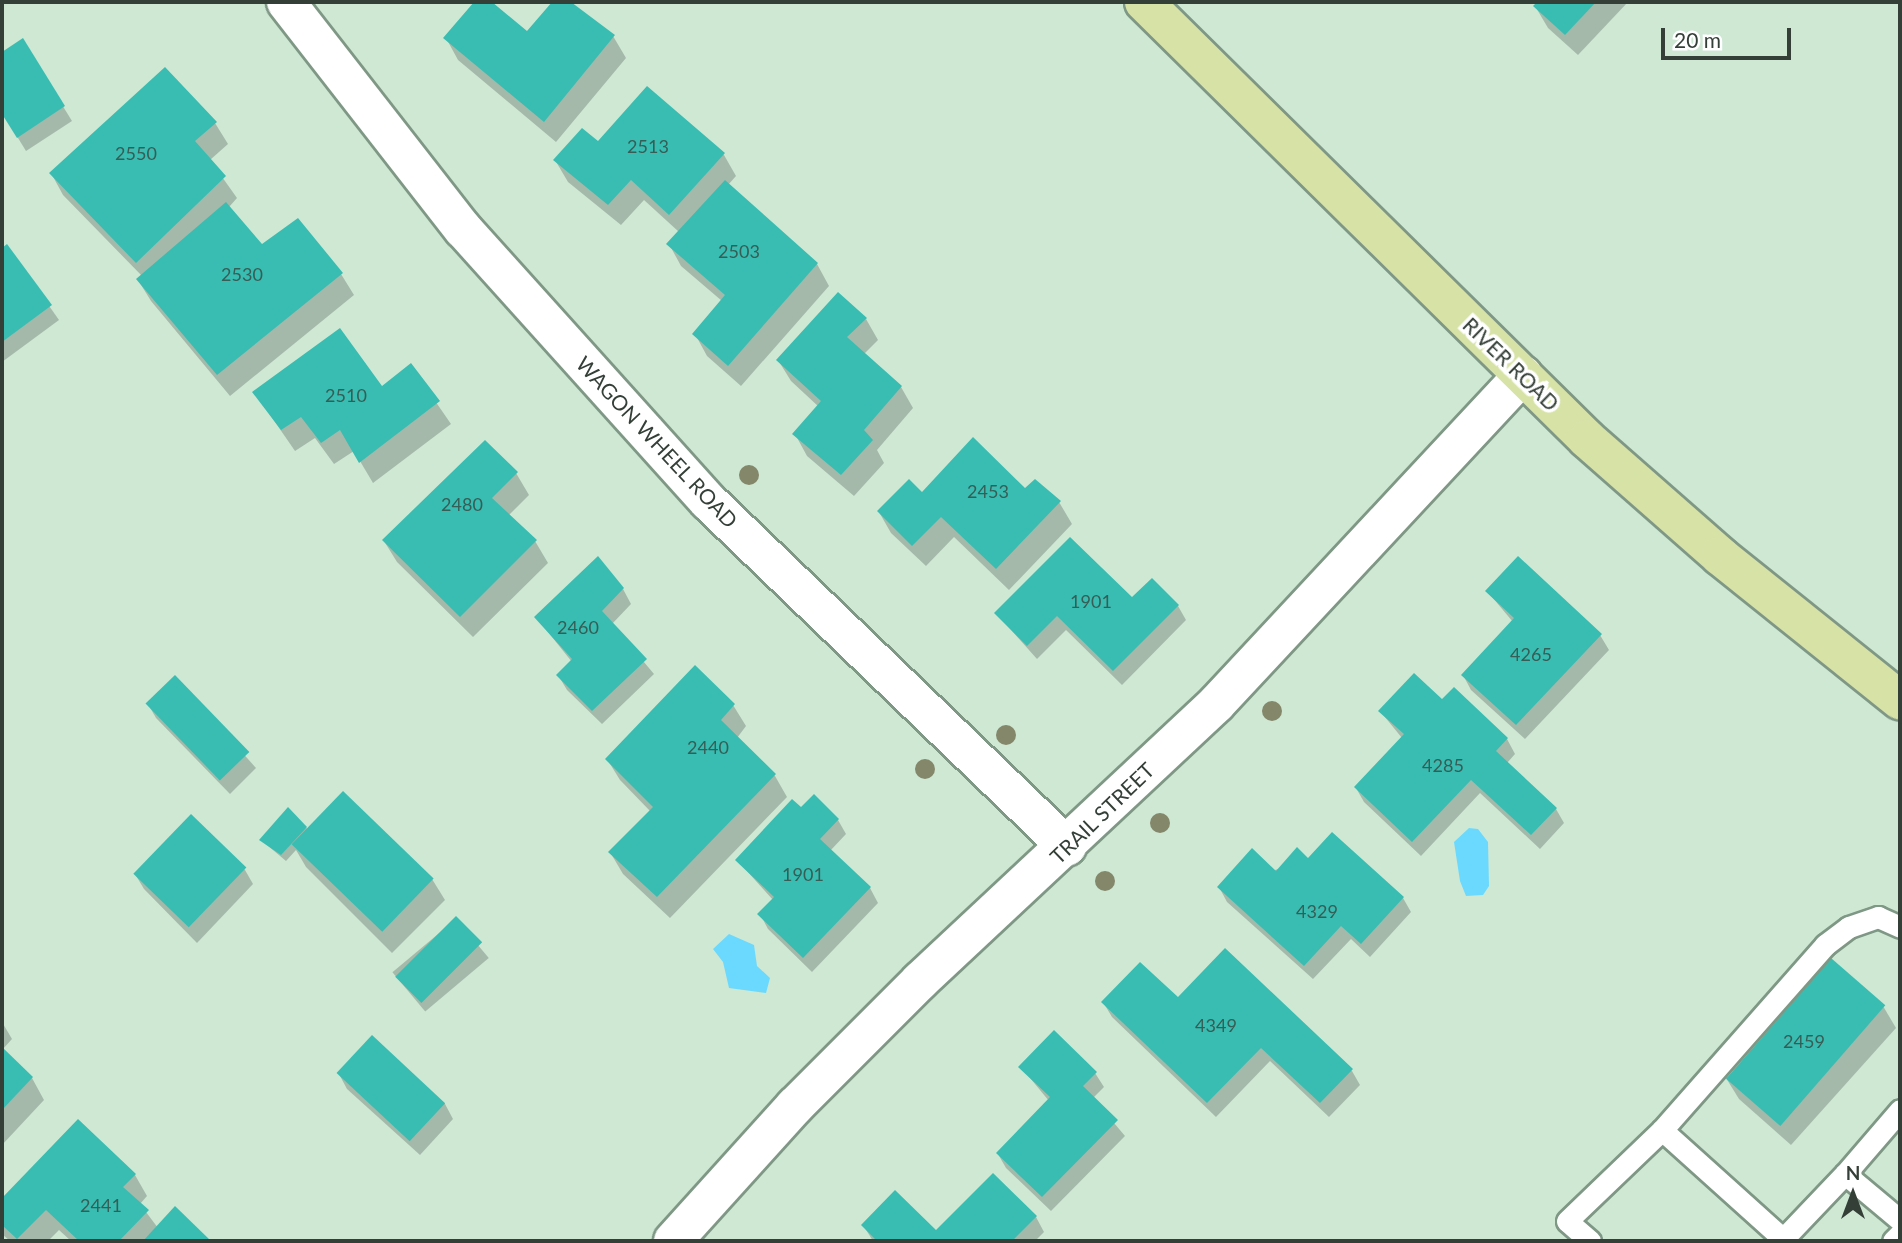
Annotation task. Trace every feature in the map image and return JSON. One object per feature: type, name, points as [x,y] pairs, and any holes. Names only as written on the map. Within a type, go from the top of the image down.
[{"type":"main road","name":"RIVER ROAD","points":[[1144,2],[1523,375],[1720,556],[1900,700]]},
{"type":"street","name":"WAGON WHEEL ROAD","points":[[286,2],[463,229],[709,502],[1067,848]]},
{"type":"street","name":"TRAIL STREET","points":[[673,1241],[815,1086],[920,981],[1067,848],[1216,704],[1523,375]]},
{"type":"lane","points":[[1590,1241],[1567,1221],[1661,1130],[1825,945],[1849,927],[1878,917],[1900,927]]},
{"type":"lane","points":[[1661,1130],[1784,1240],[1900,1110]]},
{"type":"lane","points":[[1845,1174],[1900,1220]]},
{"type":"lane","points":[[1893,1241],[1900,1234]]},
{"type":"water","points":[[1469,828],[1478,829],[1488,842],[1489,886],[1483,895],[1466,896],[1460,881],[1454,842]]},
{"type":"water","points":[[729,934],[754,945],[757,966],[770,978],[766,993],[729,988],[723,962],[713,949]]},
{"type":"building","points":[[474,2],[492,2],[527,31],[552,2],[571,2],[615,35],[544,122],[443,38]]},
{"type":"building","points":[[1537,2],[1596,2],[1565,35],[1533,6]]},
{"type":"building","points":[[23,38],[65,106],[17,138],[2,114],[2,52]]},
{"type":"building","points":[[165,67],[217,122],[195,141],[226,176],[136,263],[49,173]]},
{"type":"building","points":[[647,86],[725,153],[669,215],[631,180],[608,205],[553,160],[582,128],[598,141]]},
{"type":"building","points":[[725,180],[818,263],[728,366],[692,334],[725,295],[666,244]]},
{"type":"building","points":[[226,202],[262,244],[298,218],[343,273],[217,375],[136,279]]},
{"type":"building","points":[[7,244],[52,305],[2,342],[2,248]]},
{"type":"building","points":[[838,292],[867,318],[847,337],[902,386],[864,430],[873,440],[841,475],[792,434],[821,401],[776,360]]},
{"type":"building","points":[[340,328],[382,386],[411,363],[440,401],[359,463],[340,430],[321,443],[301,417],[281,430],[252,392]]},
{"type":"building","points":[[973,437],[1025,488],[1035,479],[1061,501],[996,569],[941,517],[912,546],[877,511],[909,479],[922,492]]},
{"type":"building","points":[[485,440],[518,472],[492,498],[537,540],[460,617],[382,540]]},
{"type":"building","points":[[1070,537],[1132,597],[1152,578],[1179,605],[1113,671],[1057,616],[1027,646],[994,613]]},
{"type":"building","points":[[598,556],[624,588],[602,611],[647,659],[592,711],[556,675],[572,659],[534,617]]},
{"type":"building","points":[[1518,556],[1602,634],[1516,725],[1461,675],[1514,618],[1485,591]]},
{"type":"building","points":[[695,665],[735,704],[721,720],[776,774],[657,897],[608,852],[653,807],[605,759]]},
{"type":"building","points":[[1414,673],[1442,699],[1454,687],[1508,738],[1496,751],[1557,808],[1531,835],[1471,780],[1412,842],[1354,787],[1404,734],[1378,711]]},
{"type":"building","points":[[175,675],[249,752],[220,780],[146,703]]},
{"type":"building","points":[[343,791],[434,879],[382,932],[292,844]]},
{"type":"building","points":[[814,794],[839,819],[820,839],[871,887],[803,958],[757,914],[774,897],[735,860],[792,799],[801,807]]},
{"type":"building","points":[[288,807],[307,827],[281,855],[259,840]]},
{"type":"building","points":[[191,814],[246,867],[189,927],[133,874]]},
{"type":"building","points":[[1332,832],[1404,897],[1361,944],[1341,926],[1304,966],[1217,887],[1252,848],[1276,871],[1297,847],[1308,858]]},
{"type":"building","points":[[456,916],[482,942],[421,1003],[395,977]]},
{"type":"building","points":[[1225,948],[1353,1069],[1320,1103],[1261,1048],[1207,1103],[1101,1002],[1140,962],[1178,997]]},
{"type":"building","points":[[1831,958],[1885,1005],[1780,1126],[1726,1079]]},
{"type":"building","points":[[1054,1030],[1097,1072],[1083,1086],[1118,1120],[1042,1197],[996,1153],[1050,1097],[1018,1067]]},
{"type":"building","points":[[372,1035],[445,1103],[410,1141],[337,1073]]},
{"type":"building","points":[[2,1047],[33,1077],[2,1110]]},
{"type":"building","points":[[78,1119],[136,1174],[123,1187],[149,1210],[119,1241],[79,1241],[46,1210],[17,1239],[2,1225],[2,1198]]},
{"type":"building","points":[[993,1173],[1037,1216],[1012,1241],[877,1241],[861,1225],[895,1190],[936,1230]]},
{"type":"building","points":[[175,1206],[211,1241],[143,1241]]}]
